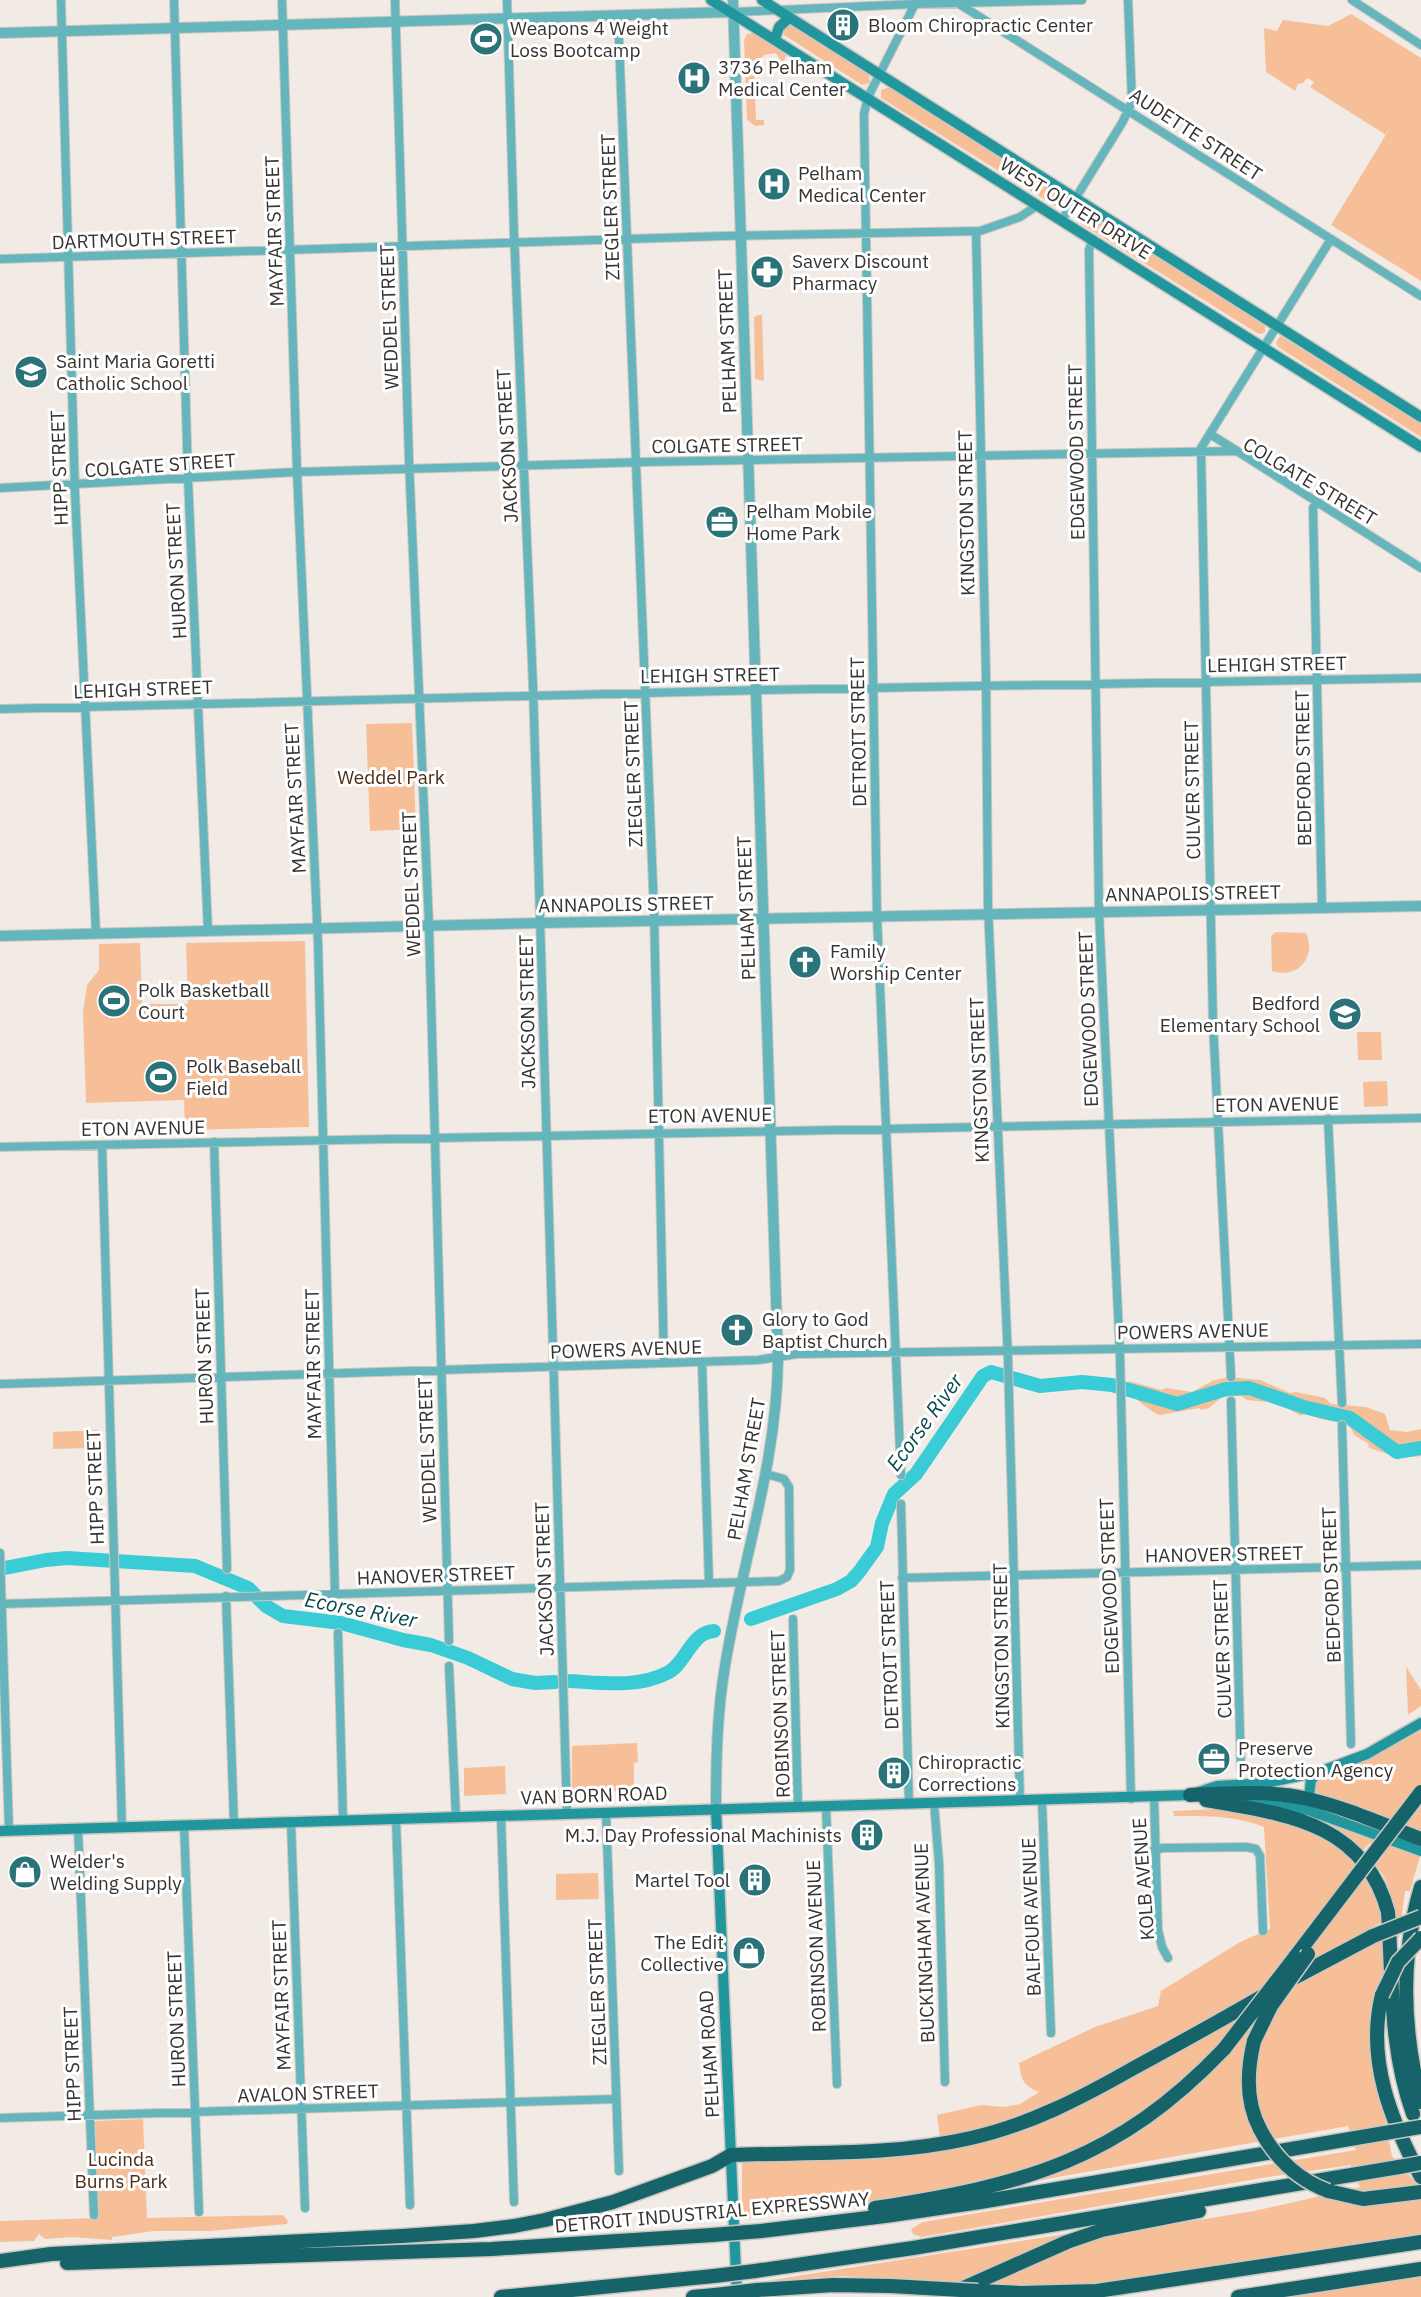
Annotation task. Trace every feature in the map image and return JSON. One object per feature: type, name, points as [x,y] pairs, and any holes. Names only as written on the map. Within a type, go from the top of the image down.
[{"type":"highway","points":[[768,2230],[815,2217],[949,2196],[1041,2173],[1107,2143],[1160,2109],[1224,2049],[1421,1792]]},
{"type":"highway","points":[[1190,1795],[1271,1794],[1420,1846]]},
{"type":"highway","points":[[1206,1800],[1310,1823],[1348,1844],[1373,1875],[1388,1912],[1394,2035],[1401,2073],[1418,2119]]},
{"type":"highway","points":[[1418,2119],[1409,2047],[1407,1988],[1408,1945],[1421,1887]]},
{"type":"highway","points":[[1348,1888],[1258,2030],[1250,2057],[1249,2073],[1254,2118],[1278,2157],[1298,2175],[1316,2186],[1363,2199],[1421,2192]]},
{"type":"highway","points":[[0,2263],[51,2254],[474,2231],[514,2226],[613,2202],[712,2166],[731,2155],[886,2150],[931,2146],[995,2132],[1082,2097],[1319,1964],[1373,1936],[1421,1917]]},
{"type":"highway","points":[[1421,1938],[1398,1962],[1382,1994],[1376,2027],[1380,2074],[1392,2114],[1421,2177]]},
{"type":"highway","name":"DETROIT INDUSTRIAL EXPRESSWAY","points":[[0,2263],[492,2249],[768,2230],[980,2202],[1385,2133],[1418,2119]]},
{"type":"highway","points":[[501,2297],[755,2271],[926,2246],[1421,2163]]},
{"type":"highway","points":[[943,2297],[1068,2242],[1102,2230],[1259,2199],[1286,2186]]},
{"type":"highway","points":[[693,2297],[833,2285],[985,2293],[1097,2291],[1421,2242]]},
{"type":"highway","points":[[1238,2297],[1421,2269]]},
{"type":"main road","name":"WEST OUTER DRIVE","points":[[711,0],[1421,447]]},
{"type":"main road","name":"WEST OUTER DRIVE","points":[[762,0],[1421,417]]},
{"type":"main road","points":[[775,39],[784,21],[789,18]]},
{"type":"main road","name":"VAN BORN ROAD","points":[[5,1831],[1190,1795],[1217,1786],[1266,1783],[1319,1772],[1367,1754],[1421,1723]]},
{"type":"main road","points":[[1308,1805],[1311,1780],[1319,1772]]},
{"type":"main road","name":"VAN BORN ROAD","points":[[1190,1795],[1206,1800],[1308,1805]]},
{"type":"main road","name":"PELHAM ROAD","points":[[716,1809],[737,2297]]},
{"type":"street","name":"HIPP STREET","points":[[61,0],[75,485],[96,934]]},
{"type":"street","name":"HURON STREET","points":[[174,0],[188,478],[208,931]]},
{"type":"street","name":"MAYFAIR STREET","points":[[282,0],[297,472],[324,1139],[335,1594]]},
{"type":"street","name":"WEDDEL STREET","points":[[396,0],[402,246],[429,926],[449,1641]]},
{"type":"street","name":"JACKSON STREET","points":[[507,0],[541,923],[567,1813]]},
{"type":"street","name":"PELHAM STREET","points":[[716,1809],[719,1706],[725,1664],[774,1430],[778,1357],[733,0]]},
{"type":"street","points":[[0,33],[733,12],[833,4],[1082,0]]},
{"type":"street","points":[[1062,220],[1129,109],[1132,94],[1128,0]]},
{"type":"street","points":[[1352,0],[1421,45]]},
{"type":"street","name":"DETROIT STREET","points":[[901,1475],[880,1037],[864,114],[868,97],[916,2]]},
{"type":"street","name":"AUDETTE STREET","points":[[957,2],[1421,296]]},
{"type":"street","name":"ZIEGLER STREET","points":[[618,15],[654,921],[664,1363]]},
{"type":"street","name":"DARTMOUTH STREET","points":[[0,259],[976,231],[988,230],[1020,217],[1038,205]]},
{"type":"street","name":"KINGSTON STREET","points":[[976,231],[989,915],[1008,1366],[1020,1801]]},
{"type":"street","name":"EDGEWOOD STREET","points":[[1093,239],[1089,250],[1099,912],[1119,1348],[1131,1798]]},
{"type":"street","name":"CULVER STREET","points":[[1231,1377],[1209,910],[1201,452],[1210,433],[1331,239]]},
{"type":"street","points":[[1210,433],[1237,451]]},
{"type":"street","name":"COLGATE STREET","points":[[0,488],[297,472],[868,457],[1237,451],[1421,568]]},
{"type":"street","name":"BEDFORD STREET","points":[[1317,502],[1313,508],[1322,908]]},
{"type":"street","name":"LEHIGH STREET","points":[[0,709],[645,692],[1421,678]]},
{"type":"street","name":"ANNAPOLIS STREET","points":[[0,936],[1421,906]]},
{"type":"street","name":"ETON AVENUE","points":[[0,1147],[771,1129],[1421,1118]]},
{"type":"street","points":[[1328,1119],[1342,1403]]},
{"type":"street","name":"HURON STREET","points":[[214,1142],[227,1569]]},
{"type":"street","name":"HIPP STREET","points":[[102,1145],[122,1827]]},
{"type":"street","name":"POWERS AVENUE","points":[[0,1384],[702,1362],[797,1354],[1421,1344]]},
{"type":"street","points":[[702,1362],[709,1583]]},
{"type":"street","name":"CULVER STREET","points":[[1231,1401],[1241,1771]]},
{"type":"street","name":"BEDFORD STREET","points":[[1342,1424],[1351,1744]]},
{"type":"street","name":"HANOVER STREET","points":[[1,1604],[779,1581],[787,1577],[790,1570],[789,1487],[784,1479],[766,1474]]},
{"type":"street","name":"DETROIT STREET","points":[[901,1504],[909,1804]]},
{"type":"street","points":[[0,1556],[5,1831]]},
{"type":"street","name":"HANOVER STREET","points":[[902,1578],[1421,1565]]},
{"type":"street","points":[[226,1596],[234,1824]]},
{"type":"street","name":"ROBINSON STREET","points":[[793,1619],[798,1807]]},
{"type":"street","points":[[338,1633],[343,1821]]},
{"type":"street","points":[[449,1666],[456,1817]]},
{"type":"street","name":"KOLB AVENUE","points":[[1154,1797],[1158,1930],[1168,1958]]},
{"type":"street","name":"BALFOUR AVENUE","points":[[1042,1801],[1051,2033]]},
{"type":"street","name":"BUCKINGHAM AVENUE","points":[[934,1803],[939,1863],[945,2082]]},
{"type":"street","name":"ROBINSON AVENUE","points":[[826,1806],[837,2084]]},
{"type":"street","name":"ZIEGLER STREET","points":[[606,1812],[619,2171]]},
{"type":"street","points":[[501,1815],[514,2202]]},
{"type":"street","points":[[396,1819],[410,2205]]},
{"type":"street","name":"MAYFAIR STREET","points":[[290,1822],[305,2208]]},
{"type":"street","name":"HURON STREET","points":[[184,1825],[199,2212]]},
{"type":"street","name":"HIPP STREET","points":[[78,1828],[94,2215]]},
{"type":"street","points":[[1154,1850],[1163,1847],[1256,1849],[1260,1856],[1264,1931]]},
{"type":"street","name":"AVALON STREET","points":[[0,2118],[616,2099]]},
{"type":"green space","points":[[1351,14],[1421,58],[1421,281],[1331,225],[1390,128],[1385,135],[1310,87],[1314,82],[1307,78],[1298,84],[1295,91],[1266,72],[1264,28],[1277,31],[1283,20],[1328,26]]},
{"type":"green space","points":[[791,25],[869,75],[870,83],[862,85],[784,35],[784,27]]},
{"type":"green space","points":[[755,33],[788,52],[781,67],[775,53],[764,55],[759,62],[754,62],[756,120],[764,120],[764,125],[755,126],[747,120],[744,40],[747,34]]},
{"type":"green space","points":[[889,87],[1060,195],[1062,203],[1055,206],[881,98],[881,90]]},
{"type":"green space","points":[[1086,212],[1265,325],[1265,332],[1257,333],[1081,224],[1079,216]]},
{"type":"green space","points":[[762,315],[764,381],[755,379],[754,317]]},
{"type":"green space","points":[[1280,336],[1421,423],[1421,437],[1278,347],[1276,342]]},
{"type":"green space","name":"Weddel Park","points":[[412,723],[416,829],[370,831],[366,724]]},
{"type":"green space","points":[[1276,932],[1306,933],[1309,942],[1307,958],[1297,969],[1281,973],[1272,971],[1271,936]]},
{"type":"green space","points":[[305,941],[309,1127],[185,1130],[184,1100],[86,1103],[83,1012],[87,985],[99,970],[99,944],[140,943],[142,1004],[188,1004],[186,943]]},
{"type":"green space","points":[[1357,1032],[1381,1032],[1382,1060],[1358,1060]]},
{"type":"green space","points":[[1387,1081],[1388,1106],[1364,1107],[1363,1082]]},
{"type":"green space","points":[[1228,1377],[1260,1380],[1290,1393],[1325,1398],[1331,1404],[1366,1407],[1385,1414],[1390,1430],[1407,1432],[1421,1429],[1421,1456],[1401,1456],[1374,1450],[1354,1435],[1347,1424],[1305,1413],[1301,1416],[1278,1403],[1247,1400],[1241,1396],[1222,1397],[1209,1408],[1160,1415],[1128,1392],[1129,1381],[1162,1390],[1166,1388],[1192,1392],[1212,1381]]},
{"type":"green space","points":[[99,1430],[100,1454],[94,1455],[93,1448],[53,1449],[53,1432]]},
{"type":"green space","points":[[1406,1667],[1421,1690],[1421,1706],[1408,1715]]},
{"type":"green space","points":[[1421,1728],[1421,1853],[1410,1891],[1405,1891],[1399,1938],[1396,1939],[1389,1889],[1386,1880],[1375,1866],[1384,1855],[1370,1843],[1362,1851],[1314,1821],[1318,1800],[1312,1794],[1314,1784],[1322,1776],[1378,1753]]},
{"type":"green space","points":[[637,1743],[638,1762],[634,1763],[634,1791],[572,1792],[572,1746]]},
{"type":"green space","points":[[505,1766],[506,1794],[464,1796],[464,1768]]},
{"type":"green space","points":[[1217,1809],[1283,1820],[1326,1835],[1357,1861],[1377,1893],[1383,1921],[1074,2093],[991,2126],[940,2137],[937,2115],[981,2105],[1004,2107],[1020,2104],[1039,2092],[1024,2081],[1019,2063],[1095,2027],[1158,2006],[1161,1991],[1240,1942],[1270,1929],[1264,1827],[1231,1818],[1174,1816],[1173,1811]]},
{"type":"green space","points":[[598,1873],[599,1899],[556,1900],[556,1874]]},
{"type":"green space","points":[[1385,1937],[1385,1970],[1370,2017],[1373,2066],[1387,2115],[1385,2119],[1392,2156],[1421,2189],[1421,2234],[1103,2284],[1034,2286],[989,2283],[1078,2245],[1131,2231],[1254,2211],[1360,2187],[1351,2165],[921,2237],[913,2234],[911,2229],[923,2222],[1356,2150],[1348,2126],[1041,2180],[1105,2150],[1172,2105],[1232,2051],[1220,2043],[1164,2095],[1118,2130],[1070,2156],[1037,2168],[967,2186],[824,2209],[823,2204],[749,2218],[742,2211],[742,2160],[991,2138]]},
{"type":"green space","name":"Lucinda Burns Park","points":[[143,2119],[147,2218],[283,2215],[288,2221],[287,2224],[210,2231],[154,2231],[112,2237],[112,2240],[72,2237],[45,2239],[39,2234],[34,2241],[0,2242],[0,2221],[99,2218],[95,2121]]},
{"type":"green space","points":[[1072,2233],[970,2282],[841,2276],[765,2281]]},
{"type":"green space","points":[[1421,2275],[1421,2297],[1284,2297]]},
{"type":"waterway","name":"Ecorse River","points":[[751,1619],[837,1589],[851,1581],[877,1547],[882,1523],[894,1494],[916,1474],[983,1376],[991,1372],[1040,1386],[1082,1382],[1112,1385],[1177,1404],[1226,1389],[1249,1388],[1304,1407],[1350,1418],[1397,1452],[1421,1448]]},
{"type":"waterway","name":"Ecorse River","points":[[0,1569],[67,1558],[195,1566],[248,1588],[266,1606],[283,1616],[341,1623],[431,1645],[468,1658],[512,1679],[535,1683],[555,1682]]},
{"type":"waterway","name":"Ecorse River","points":[[570,1681],[632,1683],[656,1678],[674,1669],[694,1642],[706,1633],[714,1631]]},
{"type":"place","name":"Bloom Chiropractic Center","points":[[843,25]]},
{"type":"place","name":"Weapons 4 Weight Loss Bootcamp","points":[[486,39]]},
{"type":"place","name":"3736 Pelham Medical Center","points":[[694,78]]},
{"type":"place","name":"Pelham Medical Center","points":[[774,184]]},
{"type":"place","name":"Saverx Discount Pharmacy","points":[[767,272]]},
{"type":"place","name":"Saint Maria Goretti Catholic School","points":[[31,372]]},
{"type":"place","name":"Pelham Mobile Home Park","points":[[722,522]]},
{"type":"place","name":"Family Worship Center","points":[[805,962]]},
{"type":"place","name":"Polk Basketball Court","points":[[114,1001]]},
{"type":"place","name":"Bedford Elementary School","points":[[1345,1014]]},
{"type":"place","name":"Polk Baseball Field","points":[[161,1077]]},
{"type":"place","name":"Glory to God Baptist Church","points":[[737,1330]]},
{"type":"place","name":"Preserve Protection Agency","points":[[1214,1759]]},
{"type":"place","name":"Chiropractic Corrections","points":[[894,1773]]},
{"type":"place","name":"M.J. Day Professional Machinists","points":[[867,1835]]},
{"type":"place","name":"Welder's Welding Supply","points":[[25,1872]]},
{"type":"place","name":"Martel Tool","points":[[755,1880]]},
{"type":"place","name":"The Edit Collective","points":[[749,1953]]}]
